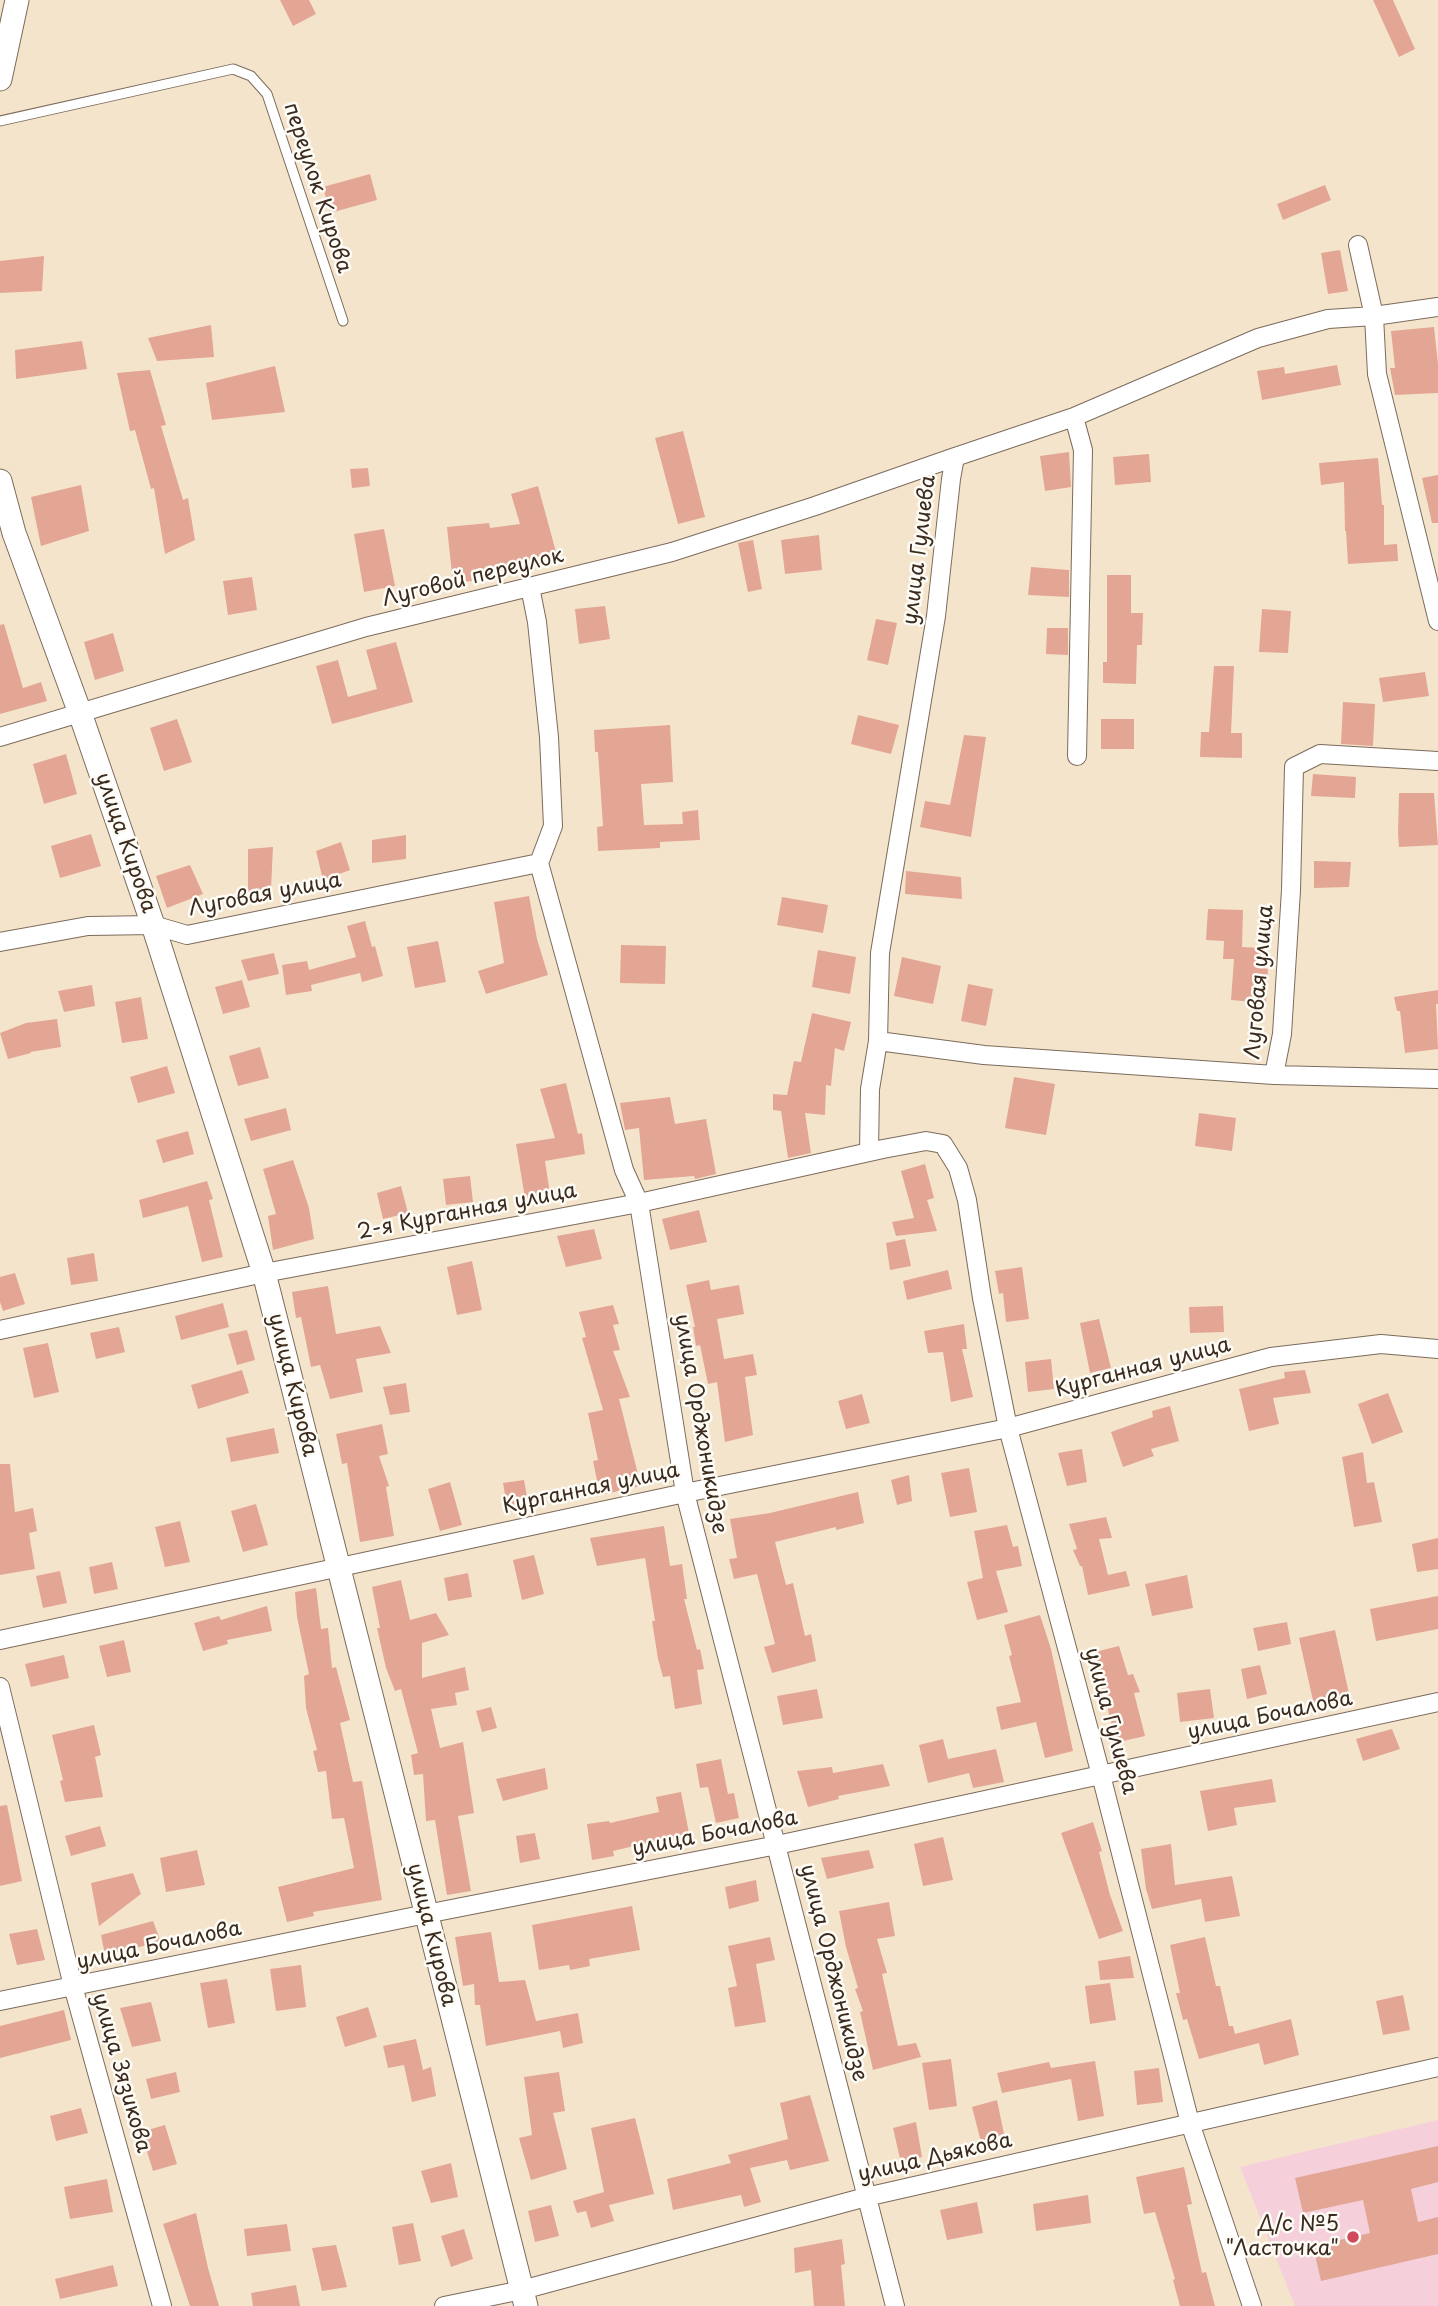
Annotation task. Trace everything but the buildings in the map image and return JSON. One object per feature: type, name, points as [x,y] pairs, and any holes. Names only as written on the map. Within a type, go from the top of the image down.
[{"type":"street","points":[[0,79],[17,0]]},
{"type":"street","points":[[1358,245],[1374,316],[1377,374],[1435,590],[1438,621]]},
{"type":"street","name":"улица Гулиева","points":[[869,1152],[870,1089],[878,1041],[880,953],[936,616],[955,457],[1074,417],[1258,338],[1328,319],[1438,307]]},
{"type":"street","points":[[1074,417],[1083,450],[1077,756]]},
{"type":"street","name":"Луговой переулок","points":[[0,737],[366,628],[672,552],[955,457]]},
{"type":"street","name":"улица Кирова","points":[[0,481],[7,535],[80,713],[153,925],[264,1273],[524,2298]]},
{"type":"street","points":[[530,587],[537,622],[549,737],[553,826],[538,863]]},
{"type":"street","name":"Луговая улица","points":[[878,1041],[984,1055],[1274,1075],[1283,1034],[1294,767],[1320,754],[1438,761]]},
{"type":"street","name":"Луговая улица","points":[[0,942],[88,926],[153,925],[187,935],[538,863]]},
{"type":"street","name":"улица Орджоникидзе","points":[[538,863],[624,1170],[639,1203],[685,1493],[895,2306]]},
{"type":"street","points":[[1274,1075],[1438,1079]]},
{"type":"street","name":"2-я Курганная улица","points":[[0,1330],[264,1273],[639,1203],[869,1152],[926,1141],[943,1144]]},
{"type":"street","name":"улица Гулиева","points":[[943,1144],[958,1168],[967,1200],[982,1298],[1008,1428],[1191,2123],[1252,2306]]},
{"type":"street","name":"Курганная улица","points":[[0,1640],[685,1493],[1008,1428],[1271,1357],[1381,1344],[1438,1349]]},
{"type":"street","name":"улица Зязикова","points":[[0,1687],[73,1986],[162,2306]]},
{"type":"street","name":"улица Бочалова","points":[[0,2001],[777,1845],[1438,1702]]},
{"type":"street","name":"улица Дьякова","points":[[444,2306],[524,2298],[866,2197],[1438,2067]]},
{"type":"lane","name":"переулок Кирова","points":[[0,121],[233,69],[251,76],[267,94],[342,321]]},
{"type":"shaded area","name":"Д/с №5 \"Ласточка\"","points":[[1438,2120],[1438,2306],[1295,2306],[1240,2167]]},
{"type":"place","name":"Д/с №5 \"Ласточка\"","points":[[1353,2237]]}]
